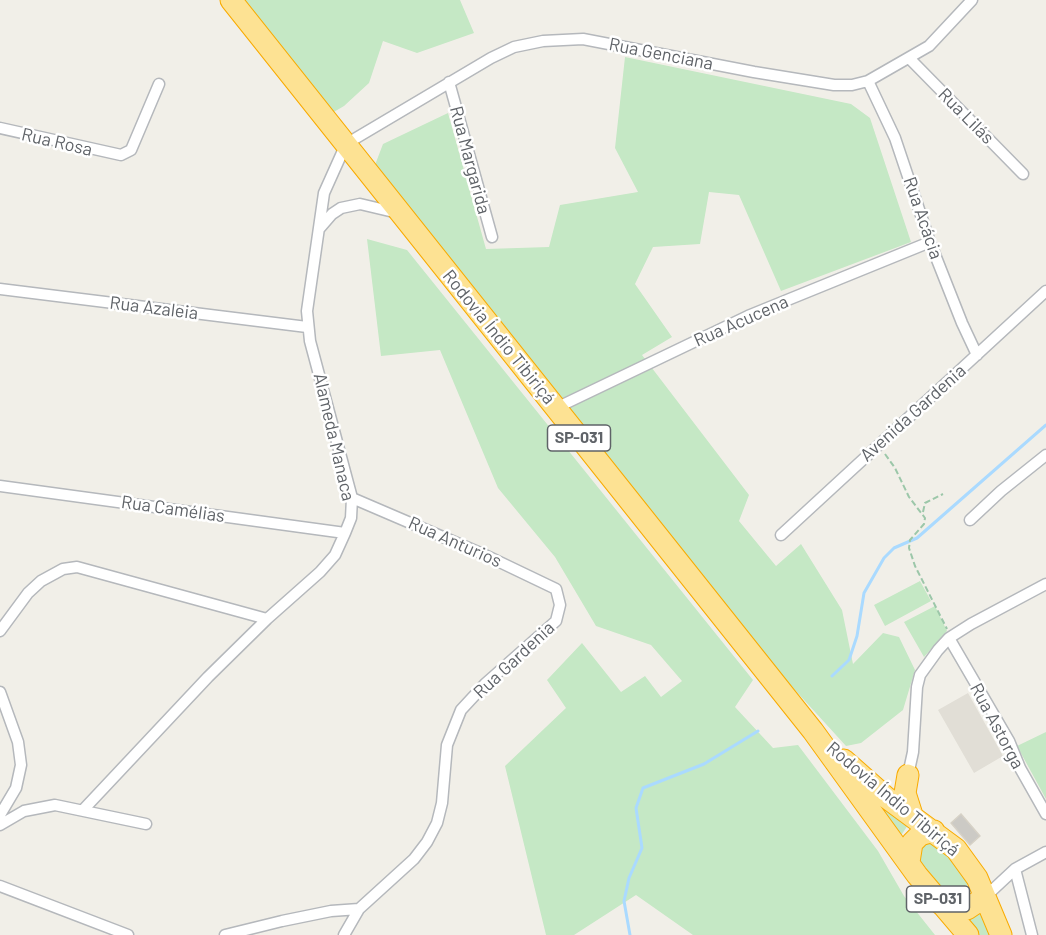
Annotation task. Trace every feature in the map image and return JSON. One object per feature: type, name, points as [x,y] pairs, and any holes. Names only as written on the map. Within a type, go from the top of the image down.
[{"type":"highway","name":"Rodovia Índio Tibiriçá","points":[[231,0],[813,731],[909,862],[968,935]]},
{"type":"highway","name":"Rodovia Índio Tibiriçá","points":[[813,731],[871,784],[956,849],[981,888],[1001,935]]},
{"type":"highway","points":[[871,784],[895,785],[908,775]]},
{"type":"highway","points":[[908,775],[905,793],[912,815]]},
{"type":"highway","points":[[909,862],[912,843],[920,835],[934,831]]},
{"type":"highway","points":[[946,905],[967,909],[981,888]]},
{"type":"street","name":"Rua Genciana","points":[[346,144],[449,82],[514,47],[543,40],[583,39],[834,85],[852,85],[868,81],[910,59],[929,46],[972,0]]},
{"type":"street","name":"Rua Lilás","points":[[910,59],[1023,174]]},
{"type":"street","name":"Rua Acácia","points":[[868,81],[895,138],[930,242],[977,355]]},
{"type":"street","name":"Rua Margarida","points":[[449,82],[492,237]]},
{"type":"street","name":"Rua Rosa","points":[[0,128],[115,155],[131,150],[159,84]]},
{"type":"street","name":"Alameda Manaca","points":[[83,810],[267,619],[320,572],[335,555],[351,518],[352,498],[307,327],[307,311],[324,193],[346,144]]},
{"type":"street","points":[[319,230],[332,213],[341,208],[360,204],[370,204],[401,214]]},
{"type":"street","name":"Rua Acucena","points":[[556,408],[748,316],[930,242]]},
{"type":"street","name":"Rua Azaleia","points":[[0,289],[307,327]]},
{"type":"street","name":"Avenida Gardenia","points":[[781,535],[877,444],[1046,291]]},
{"type":"street","points":[[970,520],[1000,491],[1046,455]]},
{"type":"street","name":"Rua Camélias","points":[[0,486],[345,533]]},
{"type":"street","name":"Rua Anturios","points":[[352,498],[485,555],[556,589]]},
{"type":"street","points":[[0,631],[28,593],[41,581],[63,569],[77,567],[267,619]]},
{"type":"street","points":[[908,775],[913,752],[915,698],[920,675],[950,637],[1046,584]]},
{"type":"street","name":"Rua Gardenia","points":[[344,935],[359,909],[414,859],[427,842],[437,823],[442,803],[446,756],[452,728],[461,710],[486,683],[556,621],[561,605],[556,589]]},
{"type":"street","name":"Rua Astorga","points":[[950,637],[1009,741],[1020,768],[1046,814]]},
{"type":"street","points":[[0,692],[18,742],[21,765],[16,788],[0,815]]},
{"type":"street","points":[[0,825],[24,811],[45,805],[83,810],[146,824]]},
{"type":"street","points":[[981,888],[1046,852]]},
{"type":"street","points":[[981,888],[1011,872]]},
{"type":"street","points":[[1011,872],[1032,935]]},
{"type":"street","points":[[0,886],[128,935]]},
{"type":"street","points":[[225,935],[301,917],[359,909]]},
{"type":"path","points":[[877,444],[896,468],[913,503],[923,512]]},
{"type":"path","points":[[943,494],[925,503],[924,524],[910,540],[911,556],[950,637]]},
{"type":"shaded area","points":[[968,693],[1003,756],[974,773],[938,710]]},
{"type":"green space","points":[[243,0],[460,0],[474,33],[417,53],[383,41],[369,83],[344,106],[332,113]]},
{"type":"green space","points":[[625,57],[851,104],[870,118],[911,242],[781,291],[739,195],[709,192],[700,244],[653,247],[635,284],[672,337],[642,355],[749,495],[739,521],[776,566],[801,544],[842,610],[853,664],[883,633],[899,637],[915,670],[903,710],[861,743],[846,746],[774,667],[375,165],[383,144],[448,113],[486,249],[549,247],[560,205],[638,192],[615,148]]},
{"type":"green space","points":[[367,239],[407,250],[753,680],[735,707],[773,748],[798,745],[878,851],[904,896],[935,935],[693,935],[636,895],[574,935],[546,935],[505,766],[566,708],[547,680],[582,643],[621,692],[645,676],[661,697],[682,681],[651,645],[596,626],[555,557],[498,488],[440,350],[381,356]]},
{"type":"green space","points":[[920,581],[931,601],[885,626],[874,605]]},
{"type":"green space","points":[[935,606],[947,631],[924,657],[904,622]]},
{"type":"green space","points":[[1046,732],[1046,799],[1017,746]]},
{"type":"green space","points":[[841,761],[908,825],[900,837]]},
{"type":"green space","points":[[931,842],[947,853],[967,881],[967,890],[962,896],[949,896],[920,861],[920,846]]},
{"type":"green space","points":[[982,910],[994,935],[975,935],[969,920]]},
{"type":"building","points":[[961,814],[980,836],[970,845],[951,823]]},
{"type":"waterway","points":[[832,676],[849,660],[857,636],[864,593],[884,558],[894,548],[917,538],[1046,425]]},
{"type":"waterway","points":[[630,935],[624,901],[629,878],[642,848],[636,808],[643,788],[704,764],[758,731]]}]
